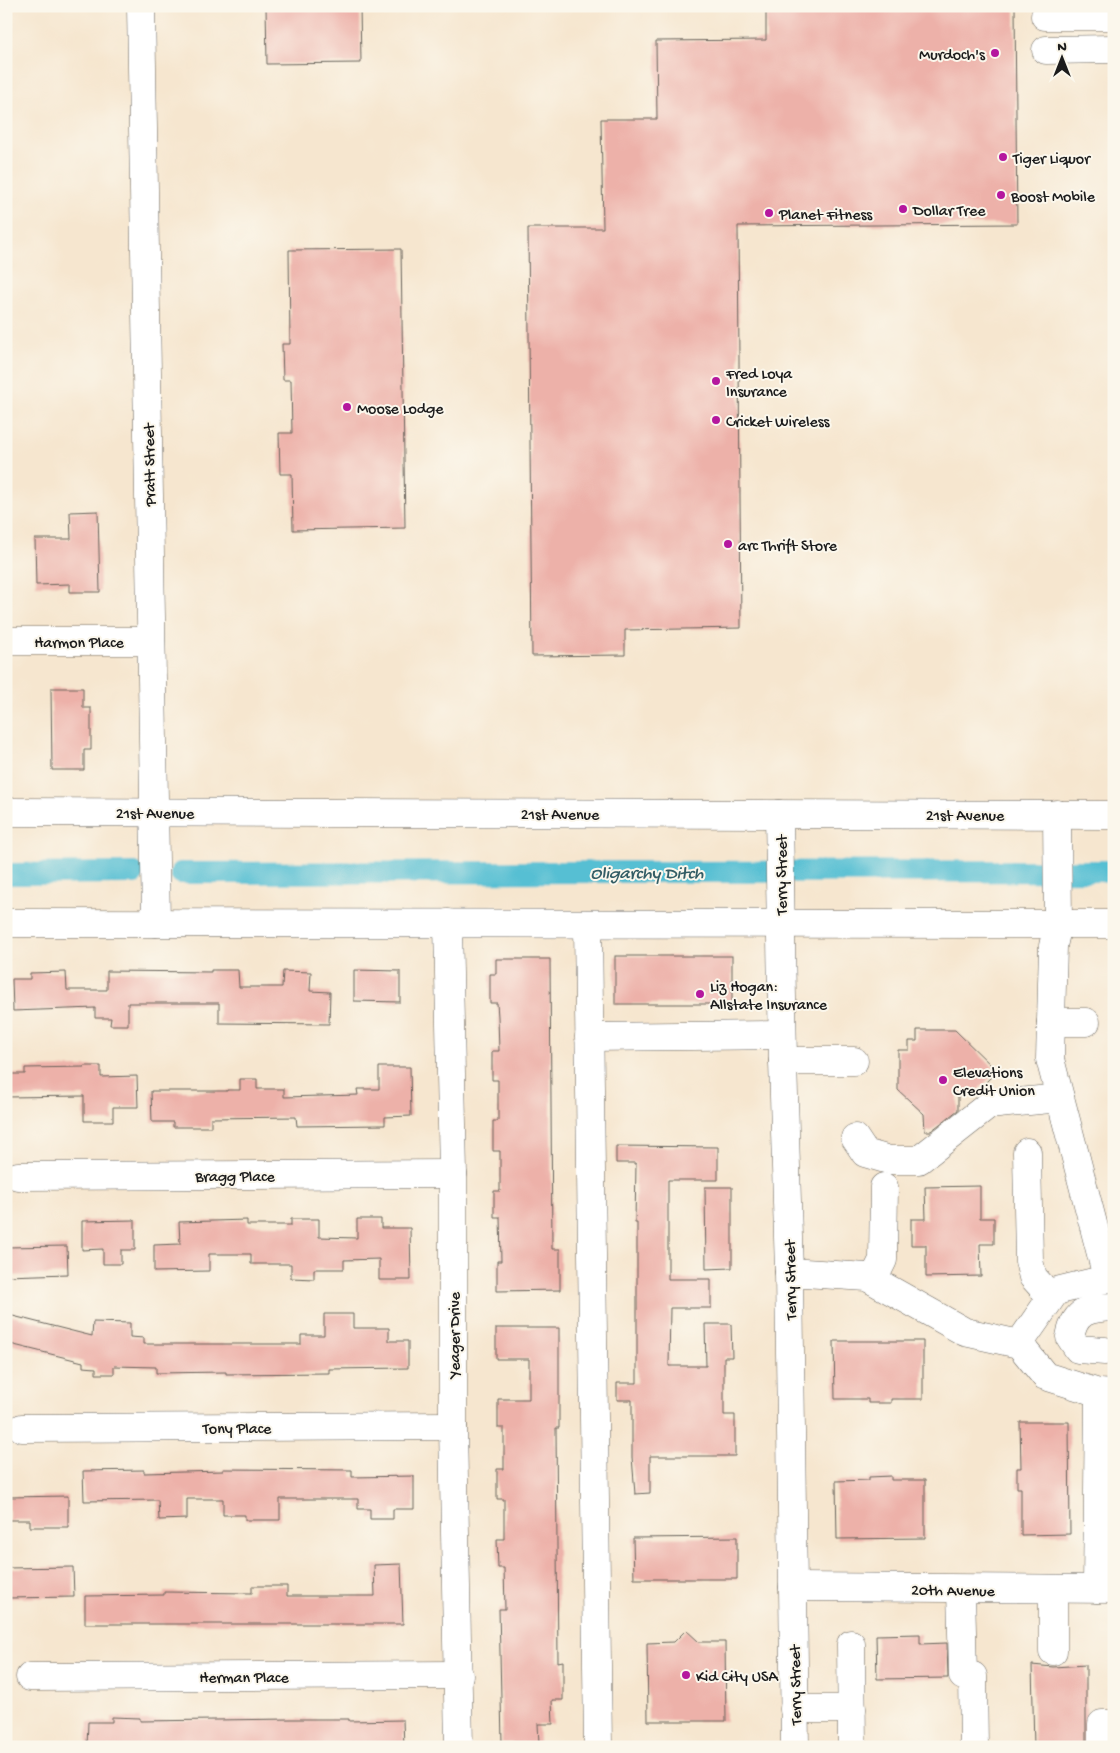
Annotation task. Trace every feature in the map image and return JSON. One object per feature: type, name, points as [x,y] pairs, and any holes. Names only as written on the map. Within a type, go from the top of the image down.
[{"type":"street","name":"Pratt Street","points":[[141,6],[156,923]]},
{"type":"street","points":[[1045,16],[1114,16]]},
{"type":"street","points":[[1046,50],[1114,49]]},
{"type":"street","name":"Harmon Place","points":[[6,641],[151,641]]},
{"type":"street","name":"21st Avenue","points":[[6,812],[1114,815]]},
{"type":"street","name":"Terry Street","points":[[779,814],[781,850],[782,1048],[789,1272],[794,1747]]},
{"type":"street","points":[[1019,1344],[1056,1291],[1111,1277],[1050,1059],[1053,946],[1058,924],[1057,814]]},
{"type":"street","points":[[6,923],[1114,924]]},
{"type":"street","name":"Yeager Drive","points":[[448,923],[453,1174],[452,1426],[459,1675],[459,1747]]},
{"type":"street","points":[[588,924],[598,1747]]},
{"type":"street","points":[[1051,1022],[1086,1022]]},
{"type":"street","points":[[589,1037],[782,1048],[854,1061]]},
{"type":"street","points":[[855,1138],[865,1154],[889,1160],[919,1160],[989,1105],[1060,1098]]},
{"type":"street","points":[[1027,1152],[1029,1262],[1033,1278],[1051,1297]]},
{"type":"street","name":"Bragg Place","points":[[18,1176],[453,1174]]},
{"type":"street","points":[[873,1280],[883,1260],[884,1187]]},
{"type":"street","points":[[789,1272],[873,1280],[965,1332],[1019,1344],[1045,1376],[1106,1393],[1106,1590]]},
{"type":"street","points":[[1105,1351],[1078,1349],[1070,1337],[1073,1323],[1083,1312],[1097,1308],[1114,1307]]},
{"type":"street","name":"Tony Place","points":[[22,1428],[452,1426]]},
{"type":"street","name":"20th Avenue","points":[[793,1587],[1106,1590]]},
{"type":"street","points":[[961,1589],[963,1676],[972,1676],[974,1747]]},
{"type":"street","points":[[1053,1590],[1053,1651]]},
{"type":"street","points":[[852,1644],[852,1747]]},
{"type":"street","name":"Herman Place","points":[[30,1677],[459,1675]]},
{"type":"street","points":[[794,1709],[852,1709]]},
{"type":"street","points":[[1102,1747],[1102,1724],[1114,1724]]},
{"type":"building","points":[[266,6],[360,6],[361,63],[267,64]]},
{"type":"building","points":[[766,6],[1015,6],[1017,224],[738,226],[741,628],[625,630],[625,655],[532,656],[528,228],[603,228],[601,119],[657,119],[656,41],[766,40]]},
{"type":"building","name":"Moose Lodge","points":[[401,249],[405,528],[293,530],[292,474],[280,474],[279,433],[292,433],[291,380],[283,380],[282,344],[290,344],[289,250]]},
{"type":"building","points":[[98,511],[100,592],[70,592],[70,584],[36,585],[35,539],[71,539],[70,512]]},
{"type":"building","points":[[51,688],[83,688],[83,708],[91,708],[91,750],[84,750],[84,770],[52,770]]},
{"type":"building","points":[[615,956],[732,956],[732,1004],[615,1004]]},
{"type":"building","points":[[496,959],[550,959],[552,1249],[560,1249],[560,1290],[497,1291],[497,1261],[501,1261],[500,1217],[494,1217],[494,1191],[500,1191],[500,1151],[493,1151],[493,1121],[498,1121],[498,1080],[492,1080],[492,1051],[499,1051],[497,1003],[490,1003],[490,974],[496,974]]},
{"type":"building","points":[[211,970],[238,970],[239,987],[282,987],[283,971],[311,972],[310,991],[330,992],[329,1024],[219,1023],[219,1003],[128,1003],[128,1025],[110,1025],[111,1018],[95,1018],[95,1008],[13,1011],[12,979],[30,979],[30,973],[66,972],[67,990],[107,990],[107,971],[211,972]]},
{"type":"building","points":[[354,970],[400,971],[400,1002],[354,1001]]},
{"type":"building","name":"Elevations Credit Union","points":[[917,1030],[955,1030],[997,1071],[976,1092],[958,1092],[958,1110],[931,1131],[925,1131],[924,1114],[898,1090],[898,1050],[909,1050],[909,1041],[917,1041]]},
{"type":"building","points":[[101,1066],[101,1077],[137,1076],[138,1107],[113,1107],[113,1121],[84,1121],[84,1096],[6,1097],[6,1074],[25,1074],[25,1068]]},
{"type":"building","points":[[379,1067],[410,1067],[411,1116],[385,1117],[385,1125],[297,1126],[296,1117],[211,1118],[211,1127],[173,1127],[173,1122],[152,1122],[151,1091],[240,1090],[240,1079],[257,1079],[257,1089],[284,1089],[284,1097],[358,1095],[357,1089],[379,1089]]},
{"type":"building","points":[[616,1146],[718,1147],[718,1180],[668,1180],[668,1279],[711,1279],[711,1308],[670,1308],[669,1366],[706,1366],[705,1324],[731,1324],[732,1357],[724,1357],[724,1415],[735,1415],[735,1456],[650,1456],[650,1493],[635,1494],[632,1457],[632,1400],[617,1400],[617,1383],[637,1383],[637,1223],[635,1223],[636,1163],[616,1163]]},
{"type":"building","points":[[980,1186],[980,1218],[994,1218],[994,1244],[980,1244],[981,1276],[926,1277],[926,1245],[911,1245],[911,1219],[926,1219],[925,1187]]},
{"type":"building","points":[[705,1187],[732,1187],[732,1268],[706,1269]]},
{"type":"building","points":[[291,1219],[319,1219],[319,1237],[357,1238],[357,1219],[381,1219],[381,1228],[410,1228],[411,1280],[379,1280],[379,1259],[344,1260],[344,1269],[314,1269],[314,1279],[291,1278],[291,1264],[251,1264],[251,1254],[209,1254],[209,1271],[154,1272],[154,1245],[180,1244],[179,1222],[247,1220],[247,1225],[291,1225]]},
{"type":"building","points":[[135,1220],[135,1250],[121,1250],[121,1264],[103,1264],[103,1249],[82,1250],[82,1221]]},
{"type":"building","points":[[67,1246],[68,1274],[6,1276],[6,1247]]},
{"type":"building","points":[[324,1314],[353,1314],[353,1328],[389,1328],[389,1341],[408,1341],[408,1368],[329,1369],[329,1373],[226,1374],[226,1372],[156,1373],[156,1367],[114,1366],[114,1374],[96,1374],[96,1368],[83,1367],[83,1362],[6,1343],[6,1327],[9,1315],[92,1336],[93,1322],[130,1323],[130,1337],[144,1338],[144,1344],[301,1344],[301,1335],[324,1335]]},
{"type":"building","points":[[496,1328],[559,1328],[559,1428],[556,1428],[558,1662],[563,1661],[563,1700],[552,1700],[553,1724],[538,1724],[539,1743],[502,1743],[499,1609],[505,1609],[504,1568],[498,1568],[497,1539],[504,1539],[504,1499],[497,1499],[497,1469],[504,1469],[504,1428],[498,1428],[498,1399],[529,1399],[529,1359],[496,1359]]},
{"type":"building","points":[[834,1341],[923,1341],[923,1399],[891,1399],[891,1403],[868,1403],[868,1399],[835,1399]]},
{"type":"building","points":[[1020,1422],[1069,1422],[1070,1534],[1021,1535],[1021,1488],[1017,1488],[1017,1468],[1021,1468]]},
{"type":"building","points":[[223,1469],[352,1470],[352,1477],[414,1476],[414,1509],[393,1509],[393,1519],[370,1519],[370,1509],[358,1509],[358,1499],[280,1499],[280,1520],[245,1520],[245,1515],[223,1515],[223,1499],[187,1499],[187,1519],[159,1520],[158,1500],[84,1501],[83,1471],[144,1470],[144,1473],[223,1471]]},
{"type":"building","points":[[891,1476],[891,1480],[925,1480],[925,1538],[837,1539],[836,1481],[869,1480],[869,1477]]},
{"type":"building","points":[[68,1496],[68,1527],[30,1527],[30,1520],[9,1520],[9,1497]]},
{"type":"building","points":[[737,1537],[737,1579],[634,1579],[633,1538]]},
{"type":"building","points":[[401,1564],[403,1624],[85,1624],[85,1596],[164,1595],[164,1592],[252,1593],[252,1586],[287,1586],[287,1596],[375,1596],[374,1565]]},
{"type":"building","points":[[73,1567],[74,1597],[7,1598],[6,1568]]},
{"type":"building","name":"Kid City USA","points":[[686,1630],[699,1642],[725,1642],[726,1721],[648,1721],[647,1643],[674,1642]]},
{"type":"building","points":[[920,1634],[920,1644],[947,1643],[948,1678],[877,1679],[876,1635]]},
{"type":"building","points":[[1032,1665],[1053,1667],[1086,1665],[1086,1747],[1034,1747]]},
{"type":"building","points":[[112,1717],[140,1718],[140,1721],[403,1720],[404,1747],[279,1745],[279,1747],[87,1747],[88,1722],[112,1722]]},
{"type":"waterway","name":"Oligarchy Ditch","points":[[181,873],[1114,871]]},
{"type":"waterway","name":"Oligarchy Ditch","points":[[6,874],[134,873]]},
{"type":"place","name":"Murdoch's","points":[[995,53]]},
{"type":"place","name":"Tiger Liquor","points":[[1003,157]]},
{"type":"place","name":"Boost Mobile","points":[[1001,195]]},
{"type":"place","name":"Dollar Tree","points":[[903,209]]},
{"type":"place","name":"Planet Fitness","points":[[769,213]]},
{"type":"place","name":"Fred Loya Insurance","points":[[716,381]]},
{"type":"place","name":"Moose Lodge","points":[[347,407]]},
{"type":"place","name":"Cricket Wireless","points":[[716,420]]},
{"type":"place","name":"arc Thrift Store","points":[[728,544]]},
{"type":"place","name":"Liz Hogan: Allstate Insurance","points":[[700,994]]},
{"type":"place","name":"Elevations Credit Union","points":[[943,1080]]},
{"type":"place","name":"Kid City USA","points":[[686,1675]]}]
